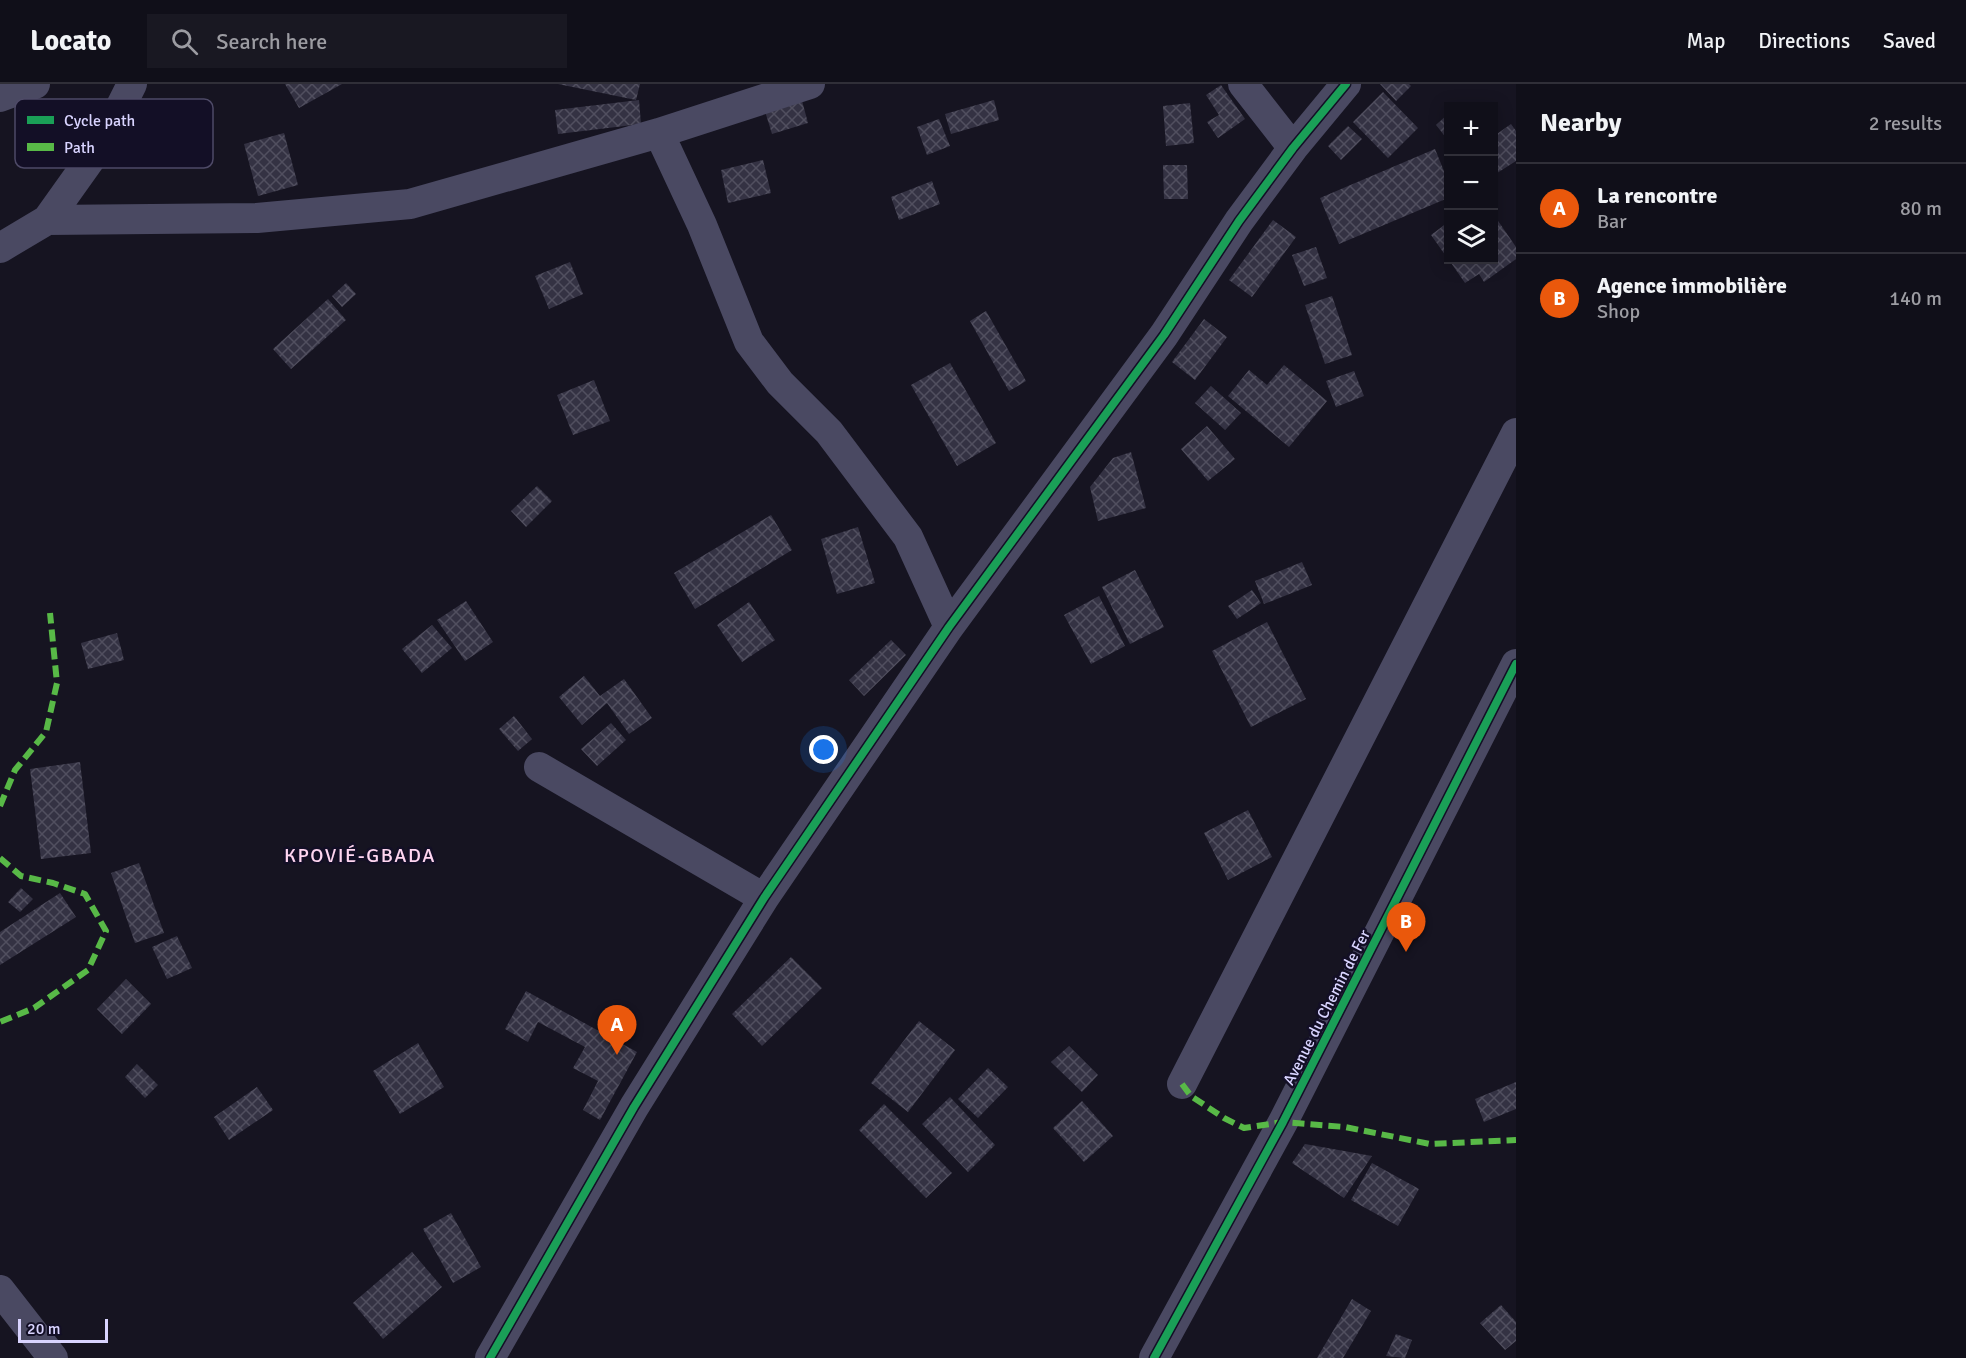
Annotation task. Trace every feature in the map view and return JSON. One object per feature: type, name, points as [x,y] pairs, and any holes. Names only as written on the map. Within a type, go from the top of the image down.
[{"type":"street","points":[[0,97],[35,84]]},
{"type":"street","points":[[124,99],[132,84]]},
{"type":"street","points":[[47,220],[257,218],[410,204],[658,133],[810,84]]},
{"type":"street","points":[[1243,84],[1293,148]]},
{"type":"street","points":[[490,1358],[634,1107],[764,898],[949,627],[1164,335],[1239,220],[1293,148],[1346,84]]},
{"type":"street","points":[[658,133],[702,225],[749,342],[780,383],[828,432],[908,537],[949,627]]},
{"type":"street","points":[[0,248],[47,220],[84,168]]},
{"type":"street","points":[[1182,1084],[1516,433]]},
{"type":"street","name":"Avenue du Chemin de Fer","points":[[1155,1358],[1283,1122],[1516,664]]},
{"type":"street","points":[[539,766],[764,898]]},
{"type":"street","points":[[0,1290],[53,1358]]},
{"type":"building","points":[[285,84],[342,84],[299,108]]},
{"type":"building","points":[[558,84],[640,84],[636,100]]},
{"type":"building","points":[[1380,84],[1409,84],[1411,86],[1396,101]]},
{"type":"building","points":[[1221,85],[1245,119],[1218,138],[1207,122],[1219,115],[1206,95]]},
{"type":"building","points":[[1383,92],[1418,128],[1388,158],[1353,122]]},
{"type":"building","points":[[801,97],[808,123],[772,134],[764,108]]},
{"type":"building","points":[[639,100],[641,124],[558,134],[555,110]]},
{"type":"building","points":[[994,100],[999,120],[951,134],[945,114]]},
{"type":"building","points":[[1190,103],[1194,143],[1166,146],[1163,106]]},
{"type":"building","points":[[1444,118],[1444,135],[1436,125]]},
{"type":"building","points":[[939,119],[950,146],[927,155],[917,127]]},
{"type":"building","points":[[1511,124],[1516,131],[1516,161],[1498,172],[1498,156],[1498,133]]},
{"type":"building","points":[[1348,126],[1362,139],[1341,160],[1328,146]]},
{"type":"building","points":[[284,133],[298,185],[258,196],[244,144]]},
{"type":"building","points":[[1435,149],[1444,171],[1444,200],[1339,244],[1320,198]]},
{"type":"building","points":[[763,160],[771,193],[728,203],[721,170]]},
{"type":"building","points":[[1163,165],[1187,165],[1188,199],[1164,199]]},
{"type":"building","points":[[932,181],[940,204],[899,220],[891,197]]},
{"type":"building","points":[[1273,220],[1296,237],[1252,297],[1229,280]]},
{"type":"building","points":[[1498,221],[1516,247],[1516,259],[1484,282],[1479,274],[1465,283],[1452,264],[1498,264]]},
{"type":"building","points":[[1444,225],[1444,253],[1431,235]]},
{"type":"building","points":[[1316,247],[1327,278],[1304,286],[1292,255]]},
{"type":"building","points":[[570,262],[583,294],[549,309],[535,276]]},
{"type":"building","points":[[346,283],[356,294],[342,307],[332,296]]},
{"type":"building","points":[[1332,296],[1352,355],[1325,364],[1305,305]]},
{"type":"building","points":[[328,299],[346,320],[291,369],[273,349]]},
{"type":"building","points":[[986,311],[1026,381],[1009,391],[970,321]]},
{"type":"building","points":[[1204,319],[1227,337],[1195,380],[1172,362]]},
{"type":"building","points":[[950,363],[996,443],[957,466],[911,385]]},
{"type":"building","points":[[1284,365],[1327,401],[1289,447],[1228,396],[1249,370],[1267,385]]},
{"type":"building","points":[[1354,371],[1364,396],[1336,407],[1326,381]]},
{"type":"building","points":[[594,380],[610,421],[573,435],[557,395]]},
{"type":"building","points":[[1211,386],[1241,413],[1225,430],[1195,403]]},
{"type":"building","points":[[1207,426],[1235,459],[1208,481],[1181,449]]},
{"type":"building","points":[[1131,452],[1146,508],[1098,521],[1090,487],[1113,458]]},
{"type":"building","points":[[537,486],[552,501],[526,527],[511,511]]},
{"type":"building","points":[[771,515],[792,550],[695,609],[674,573]]},
{"type":"building","points":[[858,527],[875,583],[837,594],[821,539]]},
{"type":"building","points":[[1302,562],[1312,585],[1264,604],[1255,581]]},
{"type":"building","points":[[1135,570],[1164,627],[1130,644],[1102,587]]},
{"type":"building","points":[[1252,590],[1261,603],[1237,619],[1228,606]]},
{"type":"building","points":[[1099,596],[1125,646],[1091,664],[1064,615]]},
{"type":"building","points":[[466,601],[493,642],[465,661],[437,620]]},
{"type":"building","points":[[749,602],[775,640],[742,662],[717,625]]},
{"type":"building","points":[[1267,622],[1306,699],[1251,727],[1212,651]]},
{"type":"building","points":[[432,625],[452,648],[422,673],[402,649]]},
{"type":"building","points":[[117,633],[124,660],[88,669],[81,643]]},
{"type":"building","points":[[891,640],[906,655],[864,696],[849,680]]},
{"type":"building","points":[[584,676],[600,696],[624,679],[652,718],[629,734],[607,703],[582,725],[559,697]]},
{"type":"building","points":[[514,716],[532,739],[518,751],[499,729]]},
{"type":"building","points":[[611,723],[626,740],[597,766],[581,749]]},
{"type":"building","points":[[80,762],[91,853],[41,859],[30,769]]},
{"type":"building","points":[[1248,810],[1272,857],[1228,880],[1204,833]]},
{"type":"building","points":[[139,863],[164,933],[135,943],[111,873]]},
{"type":"building","points":[[21,888],[33,899],[20,912],[8,902]]},
{"type":"building","points":[[60,893],[76,917],[0,965],[0,932]]},
{"type":"building","points":[[177,936],[192,968],[167,979],[152,947]]},
{"type":"building","points":[[791,957],[822,988],[762,1046],[732,1014]]},
{"type":"building","points":[[126,979],[151,1004],[122,1034],[97,1009]]},
{"type":"building","points":[[526,991],[637,1052],[600,1120],[583,1110],[598,1081],[573,1068],[585,1047],[538,1022],[528,1042],[505,1029]]},
{"type":"building","points":[[919,1021],[955,1050],[908,1112],[871,1083]]},
{"type":"building","points":[[418,1043],[444,1087],[400,1114],[373,1071]]},
{"type":"building","points":[[1069,1046],[1098,1075],[1082,1092],[1051,1062]]},
{"type":"building","points":[[137,1064],[158,1085],[145,1098],[125,1077]]},
{"type":"building","points":[[988,1068],[1008,1087],[978,1118],[958,1099]]},
{"type":"building","points":[[1516,1082],[1516,1109],[1484,1122],[1475,1099]]},
{"type":"building","points":[[257,1087],[273,1110],[229,1140],[214,1117]]},
{"type":"building","points":[[950,1097],[995,1145],[968,1172],[922,1124]]},
{"type":"building","points":[[1082,1101],[1113,1136],[1084,1162],[1053,1128]]},
{"type":"building","points":[[884,1104],[952,1173],[926,1198],[859,1130]]},
{"type":"building","points":[[1305,1144],[1372,1156],[1344,1198],[1292,1163]]},
{"type":"building","points":[[1372,1163],[1419,1189],[1398,1226],[1351,1200]]},
{"type":"building","points":[[451,1213],[481,1267],[453,1283],[423,1229]]},
{"type":"building","points":[[412,1252],[442,1287],[383,1339],[353,1303]]},
{"type":"building","points":[[1352,1299],[1371,1311],[1343,1358],[1317,1358]]},
{"type":"building","points":[[1501,1305],[1516,1322],[1516,1341],[1505,1350],[1480,1323]]},
{"type":"building","points":[[1396,1334],[1412,1340],[1405,1358],[1386,1356]]},
{"type":"marked path","points":[[0,806],[15,770],[46,732],[57,683],[50,613]]},
{"type":"marked path","points":[[0,858],[21,876],[53,883],[85,894],[106,931],[88,970],[34,1008],[0,1022]]},
{"type":"marked path","points":[[1182,1084],[1191,1096],[1244,1128],[1283,1122],[1345,1127],[1430,1144],[1516,1140]]},
{"type":"cycle path","points":[[490,1358],[634,1107],[764,898],[949,627],[1164,335],[1239,221],[1293,148],[1346,84]]},
{"type":"cycle path","points":[[1154,1358],[1283,1122],[1516,664]]},
{"type":"place","name":"Agence immobilière","points":[[1406,952]]},
{"type":"place","name":"La rencontre","points":[[617,1055]]},
{"type":"district","name":"KPOVIÉ-GBADA","points":[[360,855]]}]
